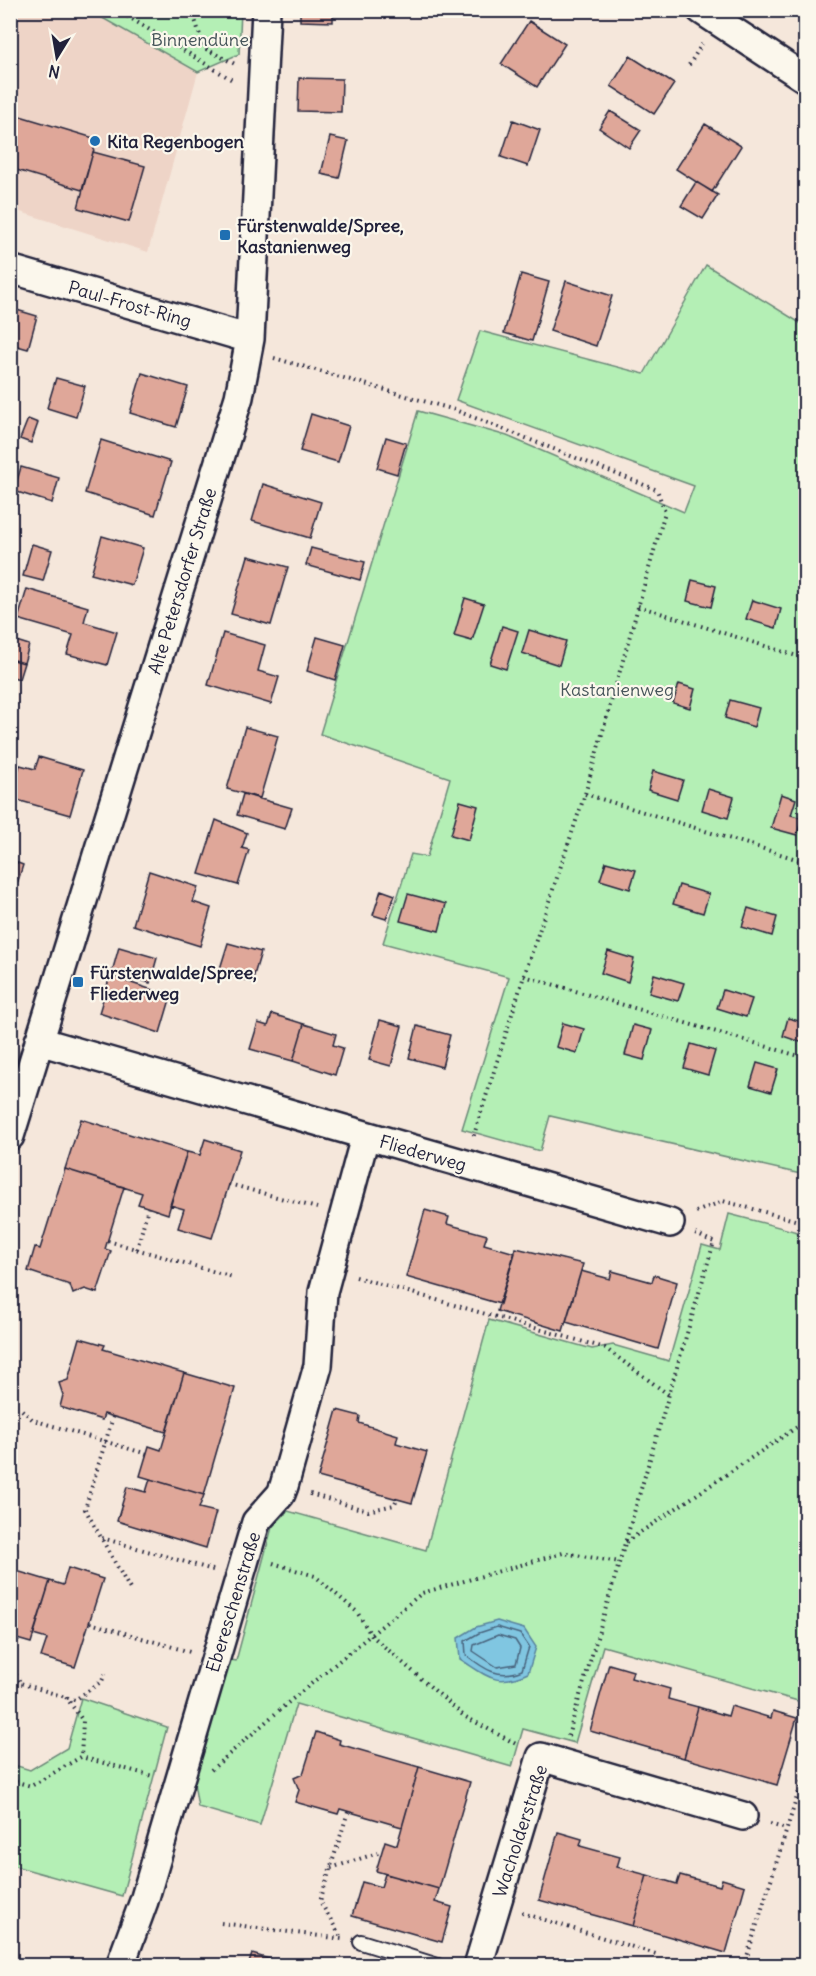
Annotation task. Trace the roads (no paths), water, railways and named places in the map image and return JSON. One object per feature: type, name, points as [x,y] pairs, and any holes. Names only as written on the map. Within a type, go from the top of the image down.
[{"type":"street","name":"Alte Petersdorfer Straße","points":[[10,1136],[239,397],[249,346],[253,93],[266,10]]},
{"type":"street","points":[[701,10],[803,70]]},
{"type":"street","name":"Paul-Frost-Ring","points":[[10,269],[249,346]]},
{"type":"street","name":"Fliederweg","points":[[39,1041],[365,1137],[670,1223]]},
{"type":"street","name":"Ebereschenstraße","points":[[120,1965],[144,1901],[256,1522],[281,1494],[284,1486],[318,1365],[323,1292],[365,1137]]},
{"type":"street","name":"Wacholderstraße","points":[[478,1965],[496,1905],[550,1760],[743,1816]]},
{"type":"lane","points":[[361,1942],[438,1965]]},
{"type":"water","points":[[497,1621],[524,1629],[536,1647],[528,1673],[508,1680],[500,1680],[485,1675],[460,1659],[458,1638],[476,1627]]},
{"type":"place","name":"Kita Regenbogen","points":[[95,141]]},
{"type":"place","name":"Fürstenwalde/Spree, Kastanienweg","points":[[225,235]]},
{"type":"place","name":"Fürstenwalde/Spree, Fliederweg","points":[[78,982]]},
{"type":"park label","name":"Binnendüne","points":[[200,39]]},
{"type":"park label","name":"Kastanienweg","points":[[617,689]]}]
